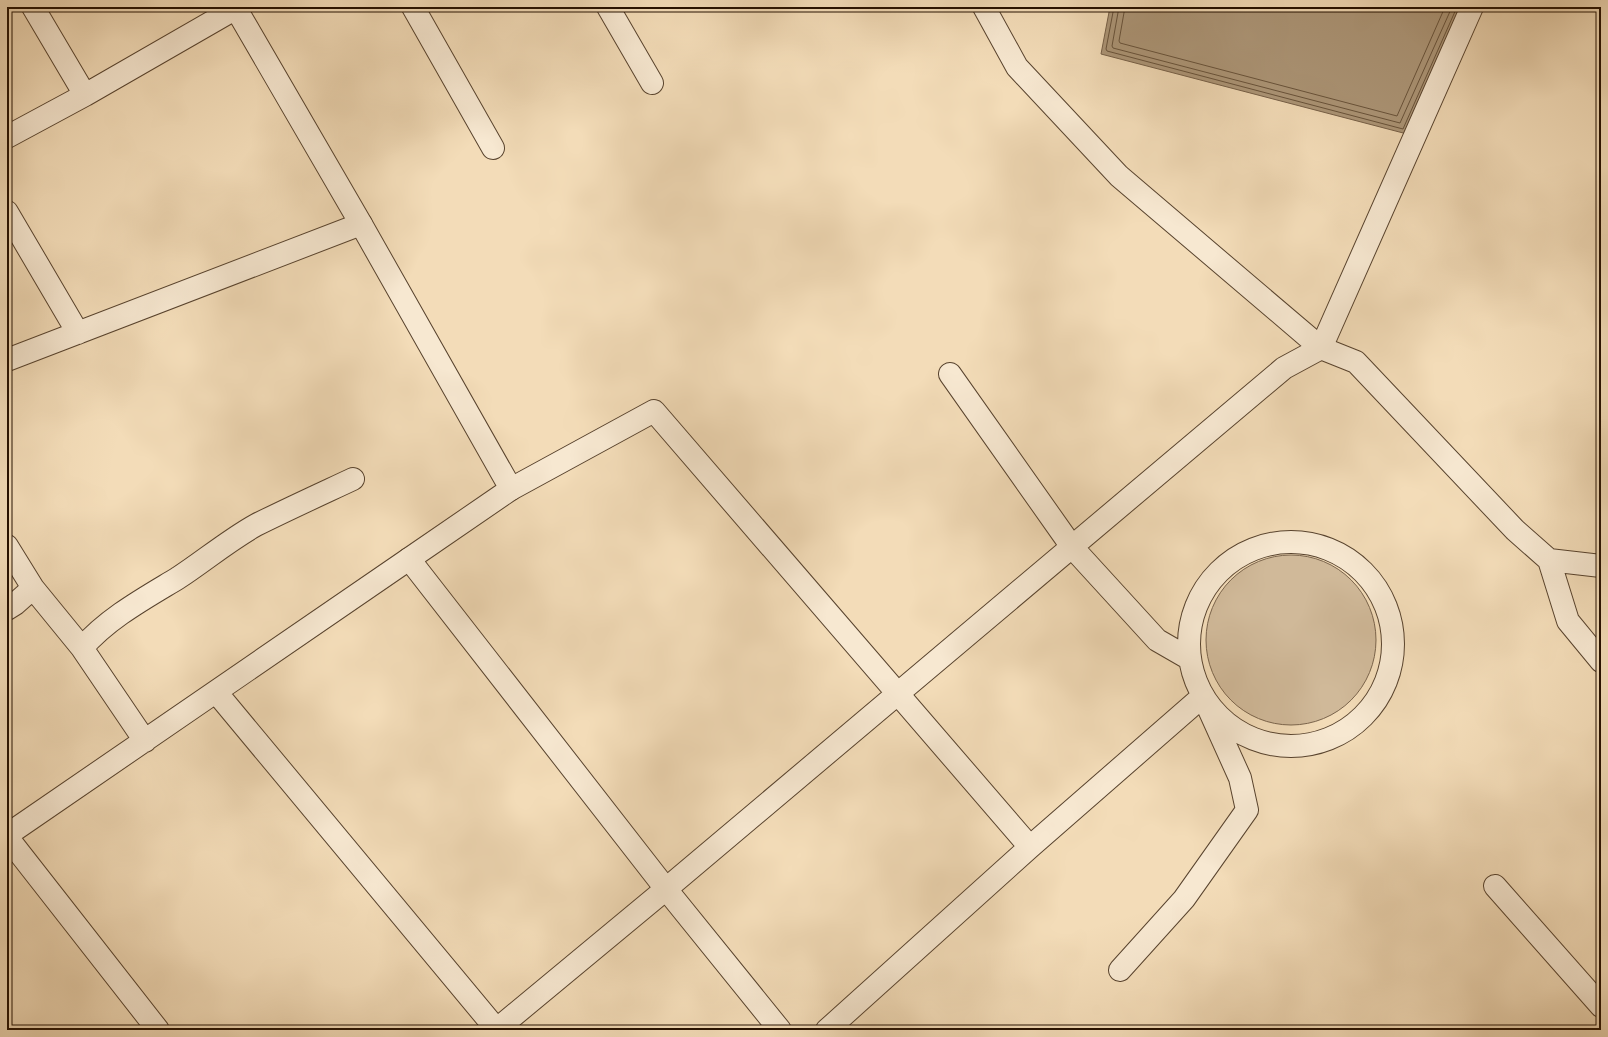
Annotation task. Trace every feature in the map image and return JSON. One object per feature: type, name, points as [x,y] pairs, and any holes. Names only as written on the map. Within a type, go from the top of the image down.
[{"type":"street","points":[[33,7],[85,95]]},
{"type":"street","points":[[7,137],[85,95],[236,7],[511,489]]},
{"type":"street","points":[[413,7],[493,148]]},
{"type":"street","points":[[608,7],[652,84]]},
{"type":"street","points":[[984,7],[1017,67],[1119,176],[1321,348],[1356,362],[1515,530],[1549,560],[1568,621],[1601,661]]},
{"type":"street","points":[[216,692],[497,1030],[1284,368],[1321,348],[1472,7]]},
{"type":"street","points":[[7,212],[78,333]]},
{"type":"street","points":[[7,360],[361,224]]},
{"type":"street","points":[[950,374],[1072,547],[1157,640],[1190,659]]},
{"type":"street","points":[[158,1030],[7,836],[511,489],[654,411],[1030,847]]},
{"type":"street","points":[[82,648],[98,630],[201,563],[230,542],[256,526],[353,479]]},
{"type":"street","points":[[1120,970],[1184,899],[1247,810],[1240,778],[1203,696],[1195,678],[1190,659],[1189,639],[1192,619],[1199,599],[1210,582],[1223,567],[1239,556],[1257,547],[1277,542],[1297,541],[1317,544],[1336,551],[1353,561],[1368,575],[1379,591],[1388,609],[1392,629],[1393,649],[1390,669],[1384,688],[1373,705],[1360,720],[1343,732],[1325,740],[1306,745],[1286,746],[1266,743],[1247,736],[1230,726],[1215,712],[1203,696]]},
{"type":"street","points":[[7,546],[33,588],[82,648],[144,741]]},
{"type":"street","points":[[409,559],[666,889],[780,1030]]},
{"type":"street","points":[[1549,560],[1601,566]]},
{"type":"street","points":[[7,609],[33,588]]},
{"type":"street","points":[[827,1030],[1030,847],[1203,696]]},
{"type":"street","points":[[1495,886],[1601,1006]]},
{"type":"shaded area","points":[[1283,555],[1299,555],[1324,561],[1345,574],[1357,586],[1370,607],[1376,632],[1376,648],[1370,673],[1357,694],[1345,706],[1324,719],[1299,725],[1283,725],[1258,719],[1237,706],[1225,694],[1212,673],[1206,648],[1206,632],[1212,607],[1225,586],[1237,574],[1258,561]]},
{"type":"water","points":[[1110,7],[1461,7],[1407,134],[1101,54]]}]
